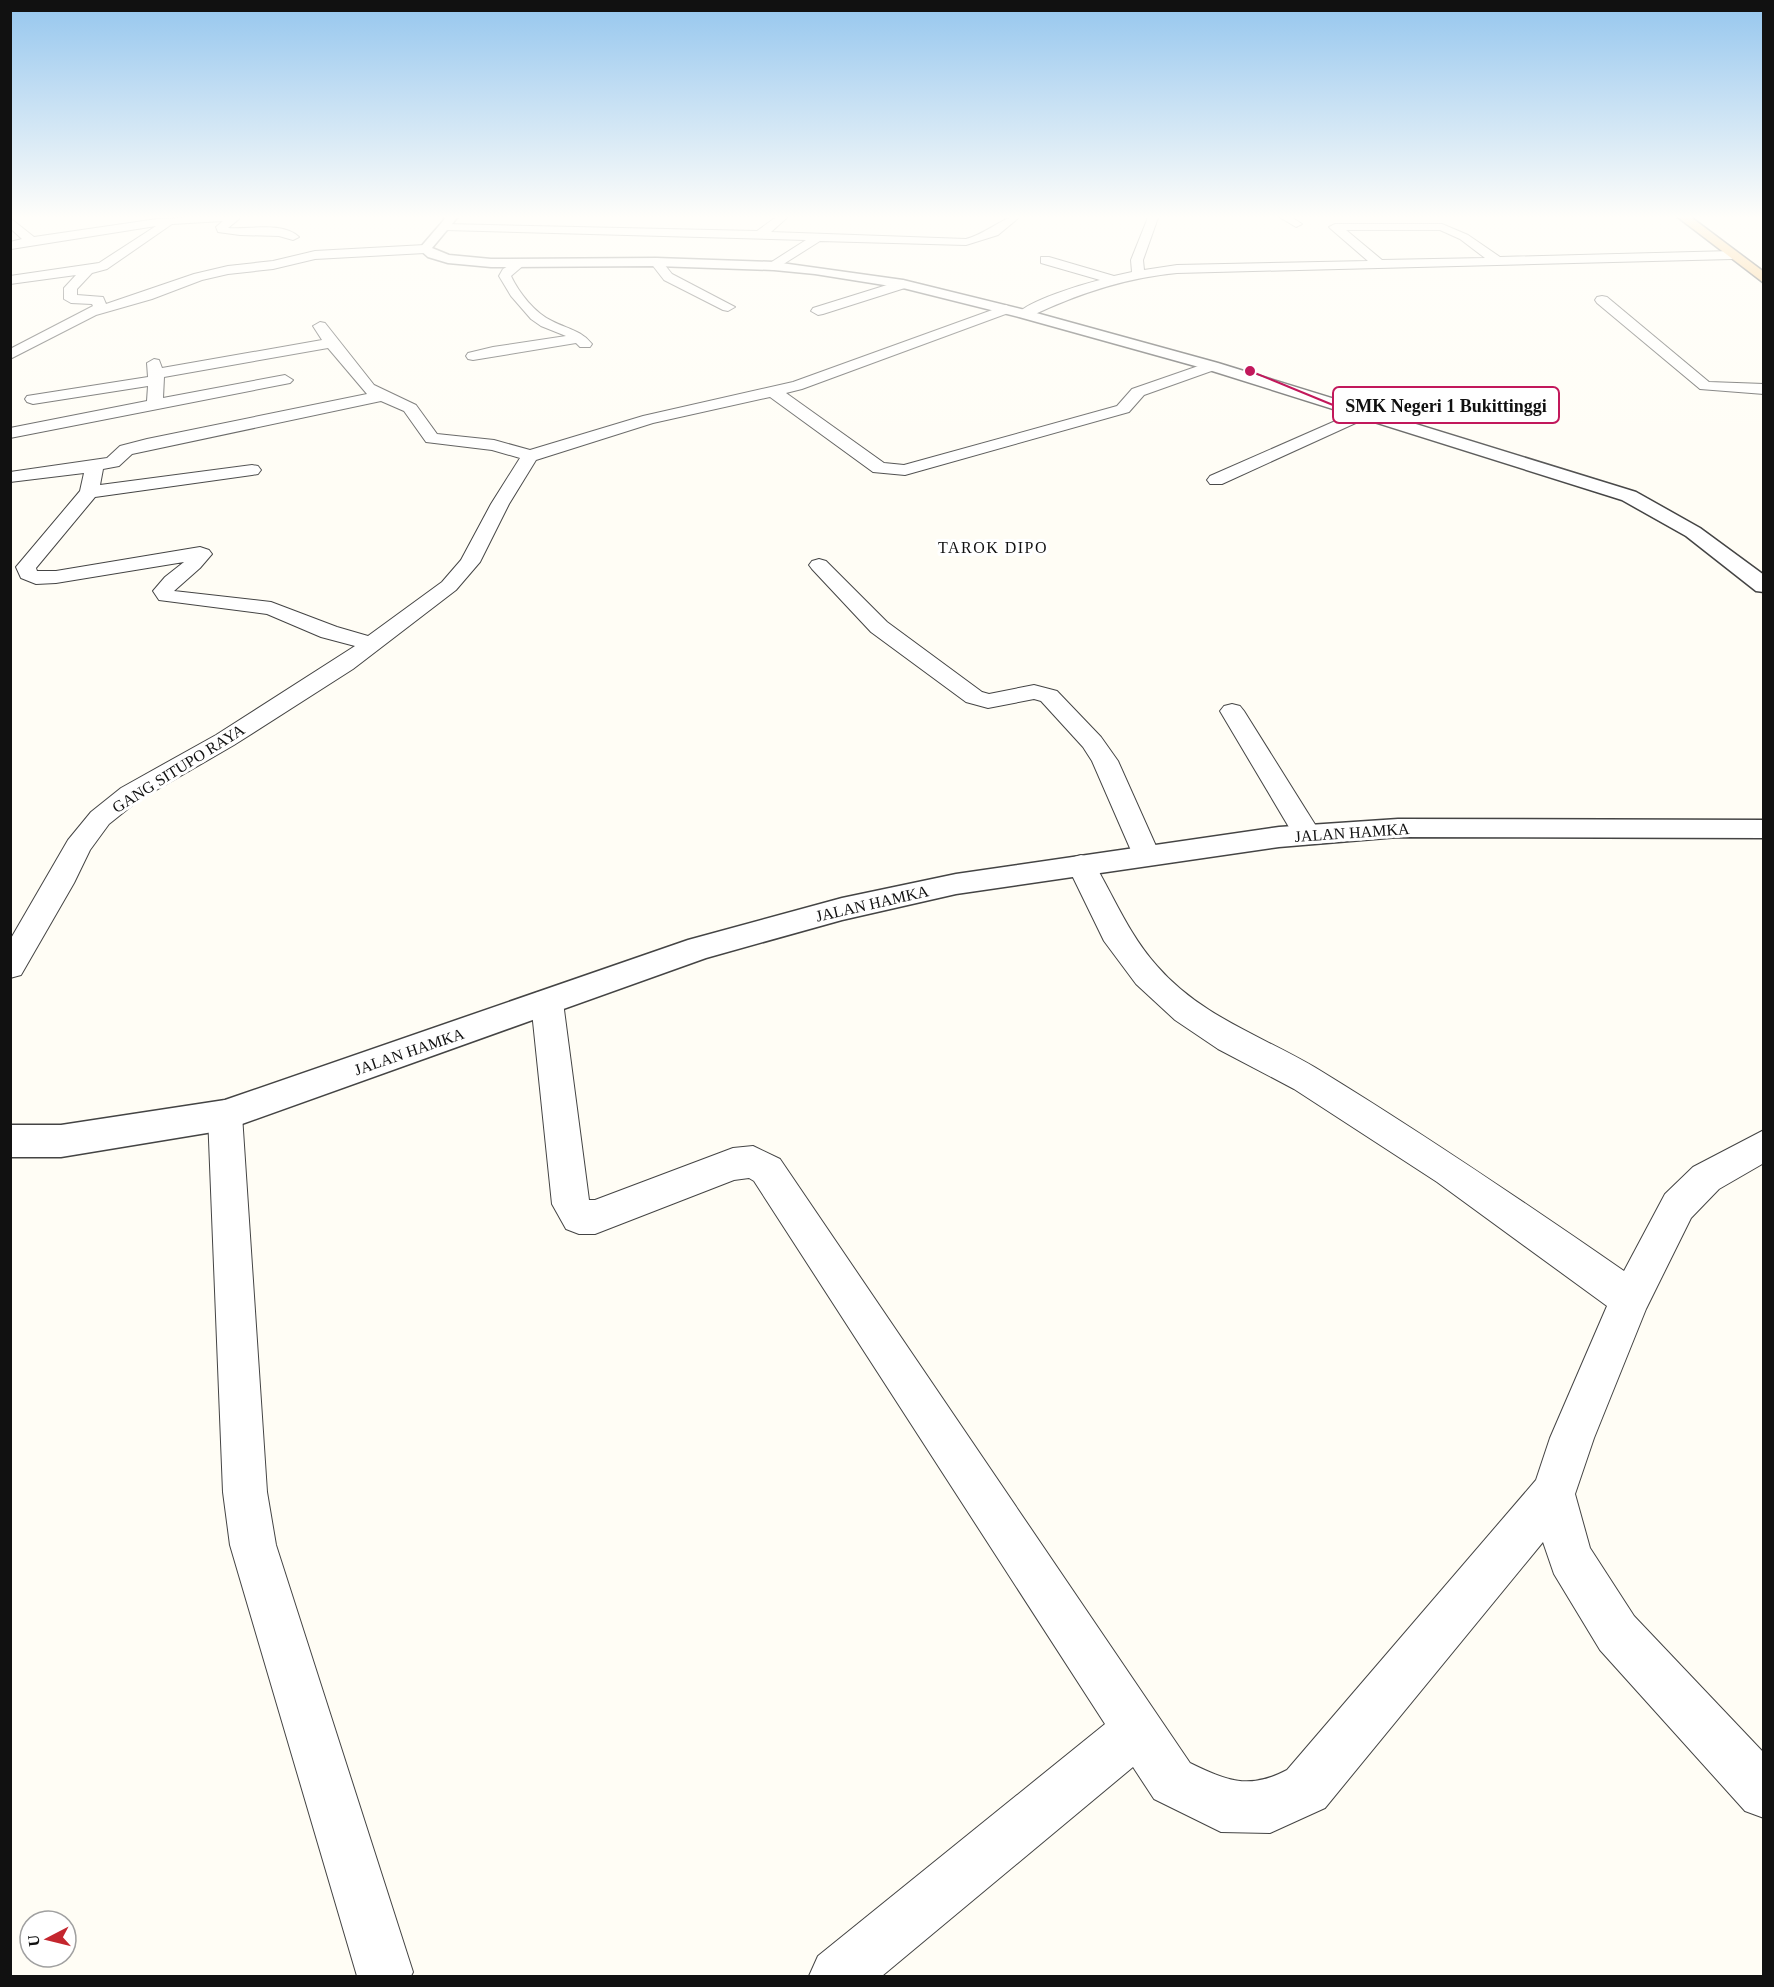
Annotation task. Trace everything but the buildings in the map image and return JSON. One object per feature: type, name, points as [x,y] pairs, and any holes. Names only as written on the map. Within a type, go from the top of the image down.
[{"type":"street","points":[[10,355],[99,308]]},
{"type":"street","points":[[92,312],[107,308]]},
{"type":"street","points":[[473,356],[493,351],[582,341],[566,329],[541,320],[530,308]]},
{"type":"street","points":[[818,311],[828,308]]},
{"type":"street","points":[[1001,308],[1212,366],[1629,496],[1693,532],[1764,586]]},
{"type":"street","points":[[1024,314],[1038,308]]},
{"type":"street","points":[[1611,308],[1705,386],[1764,389]]},
{"type":"street","points":[[320,326],[351,363],[368,388],[382,396],[398,399],[416,414],[432,438],[494,445],[530,456],[649,419],[774,392],[813,381],[1006,309]]},
{"type":"street","points":[[33,399],[155,372],[332,342]]},
{"type":"street","points":[[774,392],[867,460],[879,468],[892,471],[919,466],[1123,409],[1138,392],[1212,366]]},
{"type":"street","points":[[155,372],[155,404]]},
{"type":"street","points":[[10,433],[285,380]]},
{"type":"street","points":[[18,409],[55,385]]},
{"type":"street","points":[[10,477],[90,467],[112,462],[126,450],[141,445],[382,396]]},
{"type":"street","points":[[1216,480],[1365,413]]},
{"type":"street","name":"GANG SITUPO RAYA","points":[[10,967],[60,883],[78,846],[100,818],[130,794],[225,740],[345,664],[449,586],[470,562],[500,504],[530,456]]},
{"type":"street","points":[[90,467],[94,469],[89,492],[26,567],[28,574],[36,578],[56,577],[200,553],[202,554],[197,561],[167,585],[163,591],[166,596],[271,608],[329,632],[372,644]]},
{"type":"street","points":[[89,492],[252,470]]},
{"type":"street","points":[[819,565],[879,627],[974,697],[988,701],[1034,692],[1049,696],[1092,742],[1105,761],[1146,855]]},
{"type":"street","points":[[1232,711],[1307,834]]},
{"type":"street","name":"JALAN HAMKA","points":[[10,1141],[61,1141],[225,1116],[699,948],[842,909],[956,884],[1146,855],[1307,834],[1398,828],[1764,829]]},
{"type":"street","points":[[1081,865],[1115,933],[1147,976],[1186,1011],[1230,1040],[1306,1079],[1450,1171],[1629,1299]]},
{"type":"street","points":[[547,1002],[571,1204],[579,1217],[595,1218],[733,1164],[753,1162],[767,1170],[1172,1781],[1221,1806],[1270,1807],[1306,1789],[1553,1494],[1572,1438],[1629,1299],[1678,1206],[1706,1178],[1764,1145]]},
{"type":"street","points":[[225,1116],[246,1491],[253,1545],[384,1972]]},
{"type":"street","points":[[1553,1494],[1570,1558],[1617,1633],[1764,1792]]},
{"type":"street","points":[[838,1977],[1137,1730]]},
{"type":"place","name":"SMK Negeri 1 Bukittinggi","points":[[1250,371]]},
{"type":"district","name":"TAROK DIPO","points":[[993,547]]}]
